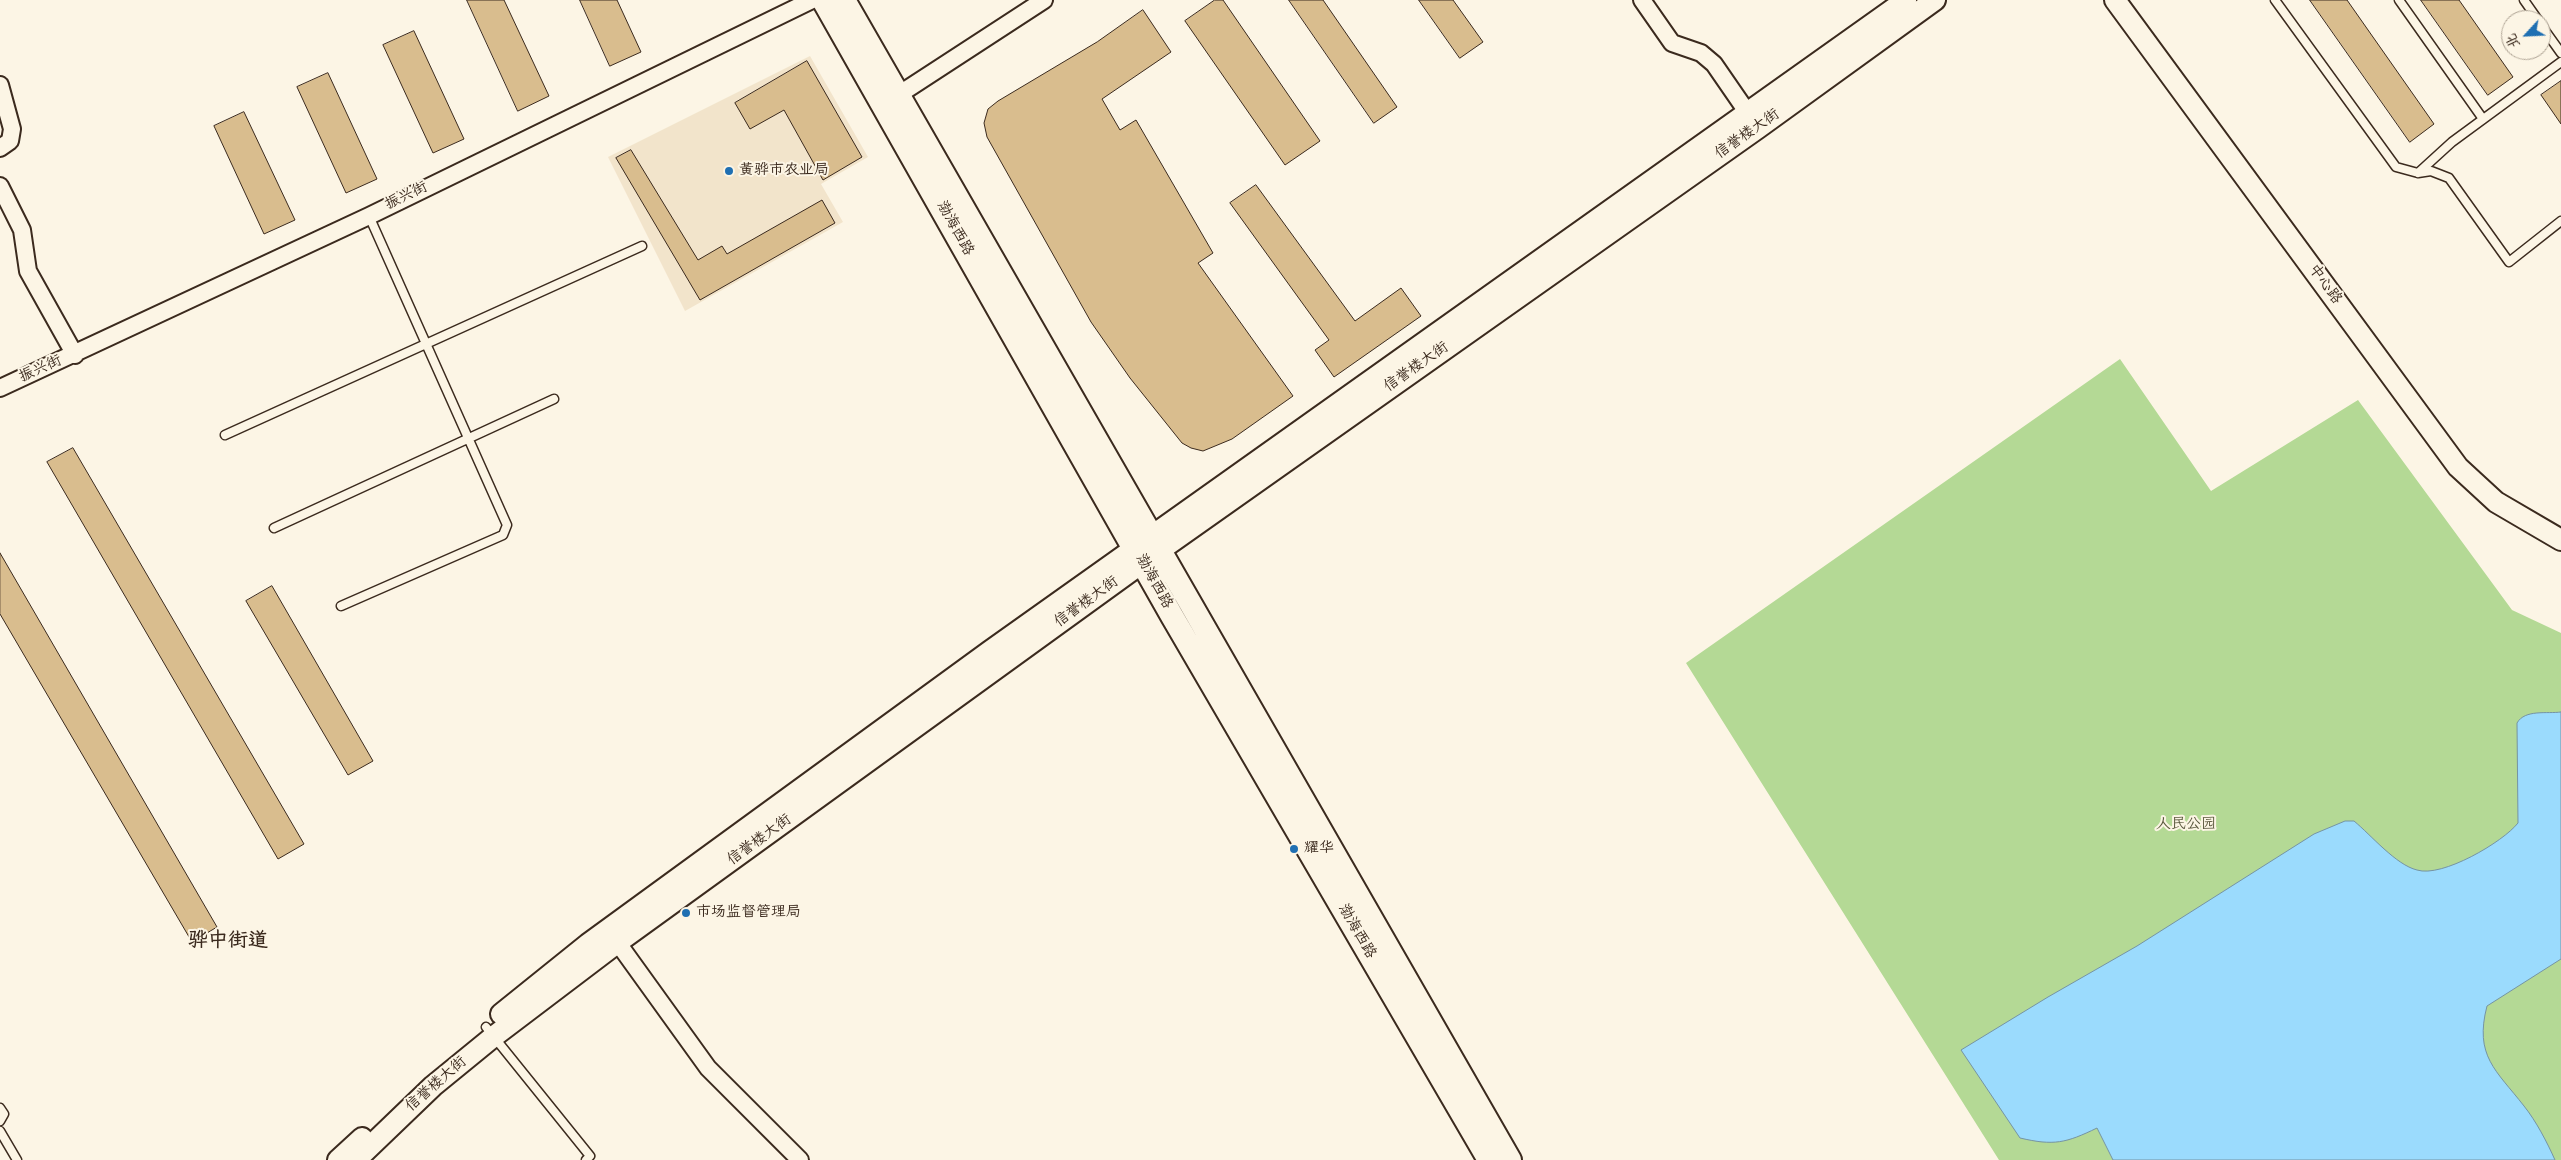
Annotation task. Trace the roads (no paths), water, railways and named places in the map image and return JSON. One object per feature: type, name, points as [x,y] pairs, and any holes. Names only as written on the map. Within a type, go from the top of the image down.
[{"type":"main road","name":"渤海西路","points":[[823,0],[890,100],[1489,1160]]},
{"type":"main road","name":"渤海西路","points":[[844,0],[890,100]]},
{"type":"main road","name":"渤海西路","points":[[1146,550],[1510,1160]]},
{"type":"street","name":"振兴街","points":[[0,388],[369,216],[812,0]]},
{"type":"street","points":[[890,100],[1044,0]]},
{"type":"street","points":[[1642,0],[1672,43],[1701,53],[1714,64],[1753,120]]},
{"type":"street","name":"信誉楼大街","points":[[1753,120],[1906,0]]},
{"type":"street","name":"信誉楼大街","points":[[338,1160],[437,1067],[490,1032],[613,936],[1146,550],[1753,120],[1935,0]]},
{"type":"street","name":"中心路","points":[[2116,0],[2458,467],[2496,502],[2561,540]]},
{"type":"street","points":[[0,85],[12,129],[10,141],[0,148]]},
{"type":"street","points":[[0,186],[22,230],[28,271],[74,355]]},
{"type":"street","points":[[613,936],[708,1068],[800,1160]]},
{"type":"street","name":"信誉楼大街","points":[[356,1160],[490,1032]]},
{"type":"lane","points":[[2275,0],[2396,167],[2418,173],[2431,171],[2449,178],[2509,262],[2561,221]]},
{"type":"lane","points":[[2399,0],[2483,119]]},
{"type":"lane","points":[[2551,39],[2561,53]]},
{"type":"lane","points":[[2418,173],[2452,142],[2561,62]]},
{"type":"lane","points":[[341,606],[503,536],[507,525],[369,216]]},
{"type":"lane","points":[[225,436],[642,246]]},
{"type":"lane","points":[[274,528],[554,399]]},
{"type":"lane","points":[[490,1032],[590,1156],[586,1160]]},
{"type":"lane","points":[[0,1108],[4,1114],[0,1121]]},
{"type":"lane","points":[[0,1131],[17,1160]]},
{"type":"water","points":[[2561,712],[2561,959],[2487,1006],[2483,1038],[2490,1061],[2533,1118],[2555,1160],[2113,1160],[2097,1128],[2060,1142],[2042,1142],[2020,1138],[1961,1050],[2137,946],[2314,834],[2345,821],[2354,821],[2392,856],[2417,870],[2441,869],[2471,857],[2499,839],[2518,823],[2517,723],[2525,716],[2531,714]]},
{"type":"place","name":"黄骅市农业局","points":[[729,171]]},
{"type":"place","name":"耀华","points":[[1294,849]]},
{"type":"place","name":"市场监督管理局","points":[[686,913]]},
{"type":"district","name":"骅中街道","points":[[228,943]]},
{"type":"park label","name":"人民公园","points":[[2186,825]]}]
